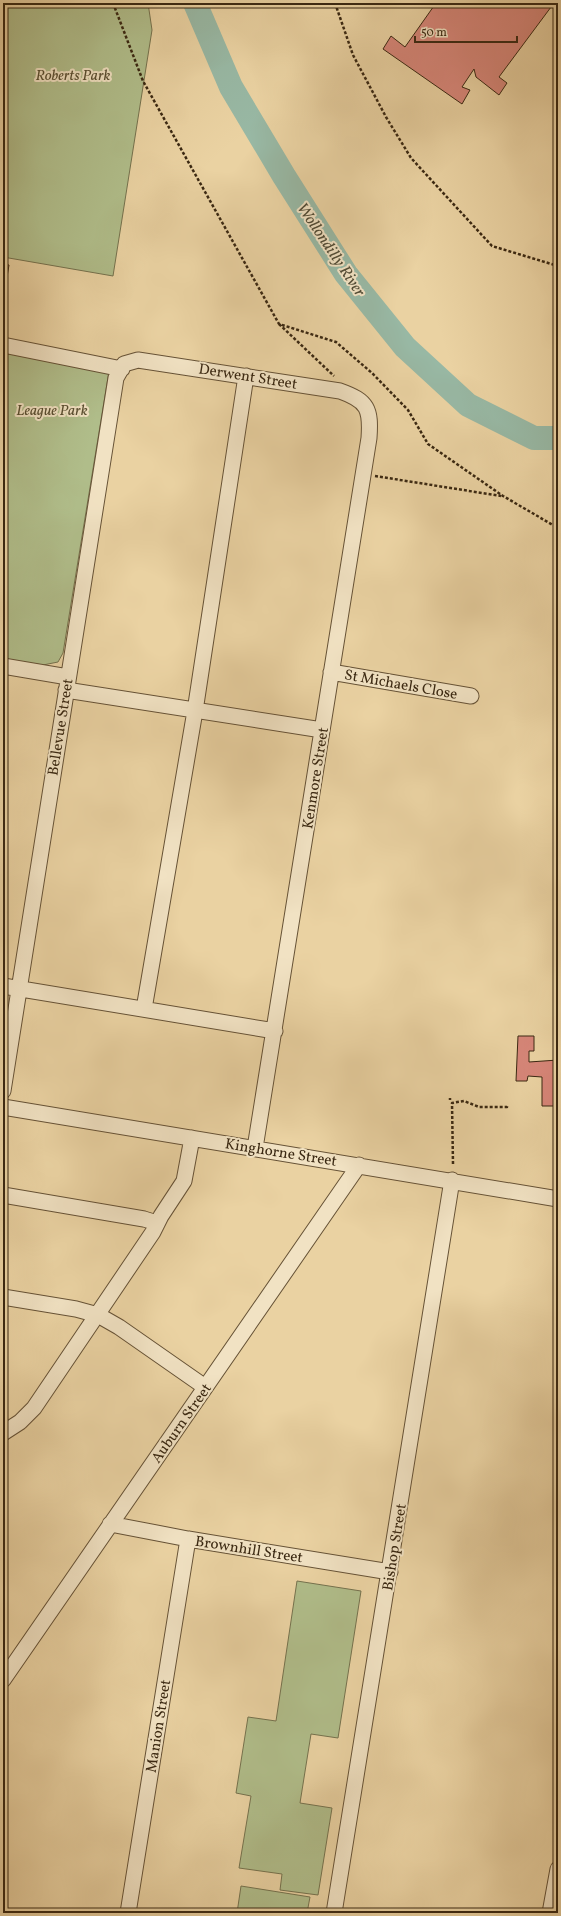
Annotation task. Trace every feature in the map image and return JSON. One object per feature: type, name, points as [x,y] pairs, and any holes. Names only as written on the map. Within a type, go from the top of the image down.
[{"type":"street","points":[[3,345],[123,367]]},
{"type":"street","name":"Derwent Street","points":[[123,367],[138,360],[146,360],[340,391],[356,397],[367,407]]},
{"type":"street","name":"Bellevue Street","points":[[3,1091],[112,393],[116,378],[123,367]]},
{"type":"street","points":[[144,1009],[195,711],[246,376]]},
{"type":"street","name":"Kenmore Street","points":[[256,1148],[363,474],[370,421],[367,407]]},
{"type":"street","points":[[3,666],[67,684],[195,711],[322,730]]},
{"type":"street","name":"St Michaels Close","points":[[331,672],[470,696]]},
{"type":"street","points":[[3,986],[275,1031]]},
{"type":"street","name":"Kinghorne Street","points":[[3,1107],[452,1180],[558,1199]]},
{"type":"street","points":[[3,1433],[20,1422],[34,1408],[98,1315],[184,1181],[192,1138]]},
{"type":"street","name":"Auburn Street","points":[[3,1680],[359,1165]]},
{"type":"street","name":"Bishop Street","points":[[334,1913],[452,1180]]},
{"type":"street","points":[[3,1195],[157,1223]]},
{"type":"street","points":[[3,1297],[76,1309],[98,1315],[119,1327],[206,1387]]},
{"type":"street","name":"Brownhill Street","points":[[110,1524],[188,1539],[390,1572]]},
{"type":"street","name":"Manion Street","points":[[128,1913],[188,1539]]},
{"type":"street","points":[[550,1913],[558,1869]]},
{"type":"path","points":[[113,3],[143,80],[279,324],[339,381]]},
{"type":"path","points":[[335,3],[353,54],[386,117],[411,158],[492,246],[558,266]]},
{"type":"path","points":[[279,324],[336,342],[372,373],[408,410],[428,444],[503,496],[558,528]]},
{"type":"path","points":[[363,474],[503,496]]},
{"type":"path","points":[[453,1164],[452,1103],[464,1101],[479,1107],[507,1107],[508,1105]]},
{"type":"green space","name":"Roberts Park","points":[[3,3],[148,3],[152,30],[113,276],[3,257]]},
{"type":"green space","name":"League Park","points":[[4,349],[109,371],[63,653],[58,662],[43,665],[3,659]]},
{"type":"green space","points":[[297,1581],[361,1591],[338,1738],[311,1734],[300,1803],[332,1808],[318,1895],[280,1890],[282,1874],[239,1868],[251,1796],[236,1793],[248,1717],[276,1721]]},
{"type":"green space","points":[[241,1886],[310,1897],[307,1913],[237,1913]]},
{"type":"building","points":[[436,3],[554,3],[499,77],[507,83],[499,95],[476,77],[474,69],[462,87],[470,90],[462,104],[383,49],[391,36],[405,47]]},
{"type":"building","points":[[3,264],[9,265],[3,301]]},
{"type":"building","points":[[518,1036],[534,1036],[534,1051],[529,1051],[529,1062],[558,1060],[558,1106],[542,1106],[542,1077],[528,1076],[527,1081],[516,1081]]},
{"type":"waterway","name":"Wollondilly River","points":[[195,3],[231,87],[284,176],[346,274],[405,347],[468,405],[534,438],[558,438]]}]
